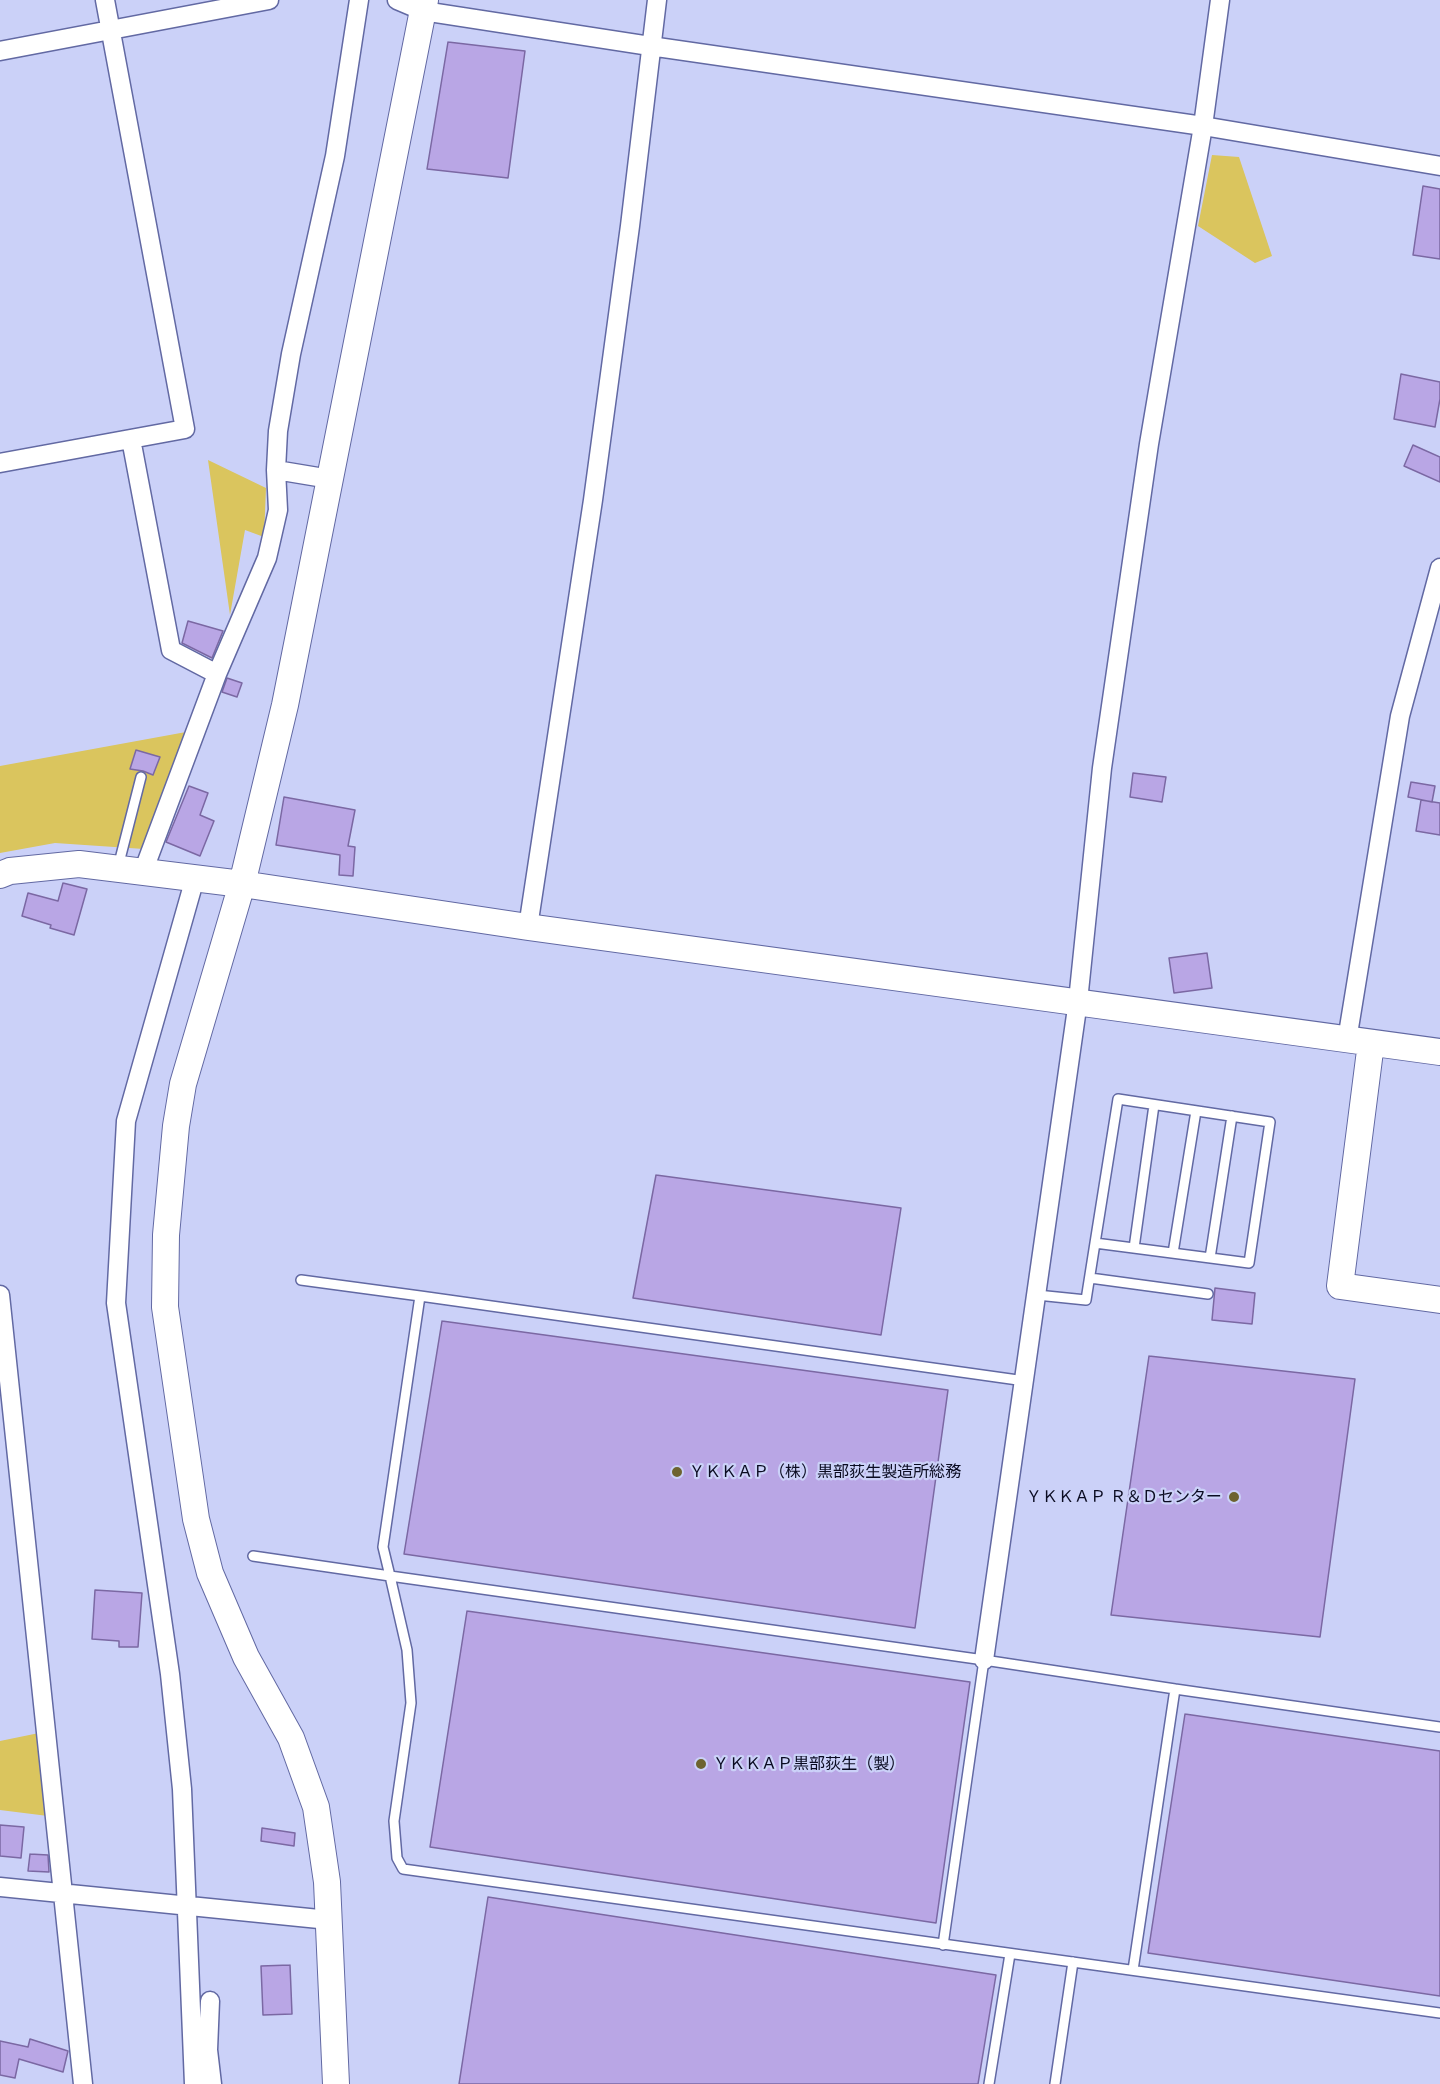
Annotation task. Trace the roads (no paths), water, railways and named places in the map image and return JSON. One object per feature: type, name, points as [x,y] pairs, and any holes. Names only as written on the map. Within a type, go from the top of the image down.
[{"type":"street","points":[[0,463],[185,429],[105,0]]},
{"type":"street","points":[[0,51],[269,0]]},
{"type":"street","points":[[143,872],[216,674],[267,558],[278,510],[276,470],[278,431],[291,354],[335,156],[359,0]]},
{"type":"street","points":[[397,0],[650,46],[1203,126],[1440,166]]},
{"type":"street","points":[[528,927],[593,500],[630,226],[657,0]]},
{"type":"street","points":[[984,1660],[1078,1001],[1102,768],[1149,444],[1203,126],[1220,0]]},
{"type":"street","points":[[336,2084],[327,1882],[316,1808],[291,1738],[246,1657],[210,1573],[196,1519],[165,1307],[166,1235],[176,1126],[183,1083],[242,884],[285,705],[424,5]]},
{"type":"street","points":[[131,439],[171,650],[216,674]]},
{"type":"street","points":[[276,470],[330,479]]},
{"type":"street","points":[[1440,568],[1400,716],[1359,1042],[1340,1286],[1440,1300]]},
{"type":"street","points":[[0,875],[10,871],[79,864],[195,878],[528,927],[1440,1052]]},
{"type":"street","points":[[194,2084],[182,1789],[170,1674],[116,1303],[126,1121],[195,878]]},
{"type":"street","points":[[0,1295],[83,2084]]},
{"type":"street","points":[[0,1887],[329,1920]]},
{"type":"street","points":[[210,2001],[208,2050],[212,2084]]},
{"type":"lane","points":[[118,869],[141,777]]},
{"type":"lane","points":[[1037,1294],[1086,1300],[1090,1278],[1095,1243],[1118,1099],[1270,1122],[1249,1263],[1095,1243]]},
{"type":"lane","points":[[1134,1248],[1154,1105]]},
{"type":"lane","points":[[1173,1253],[1196,1111]]},
{"type":"lane","points":[[1210,1258],[1232,1116]]},
{"type":"lane","points":[[1090,1278],[1208,1294]]},
{"type":"lane","points":[[302,1280],[1024,1381]]},
{"type":"lane","points":[[420,1296],[383,1547],[407,1650],[411,1703],[394,1821],[397,1858],[403,1869],[1440,2013]]},
{"type":"lane","points":[[254,1556],[1440,1727]]},
{"type":"lane","points":[[944,1945],[984,1660]]},
{"type":"lane","points":[[1133,1970],[1175,1689]]},
{"type":"lane","points":[[989,2084],[1010,1954]]},
{"type":"lane","points":[[1055,2084],[1073,1962]]},
{"type":"place","name":"ＹＫＫＡＰ（株）黒部荻生製造所総務","points":[[677,1472]]},
{"type":"place","name":"ＹＫＫＡＰ Ｒ＆Ｄセンター","points":[[1234,1497]]},
{"type":"place","name":"ＹＫＫＡＰ黒部荻生（製）","points":[[701,1764]]}]
